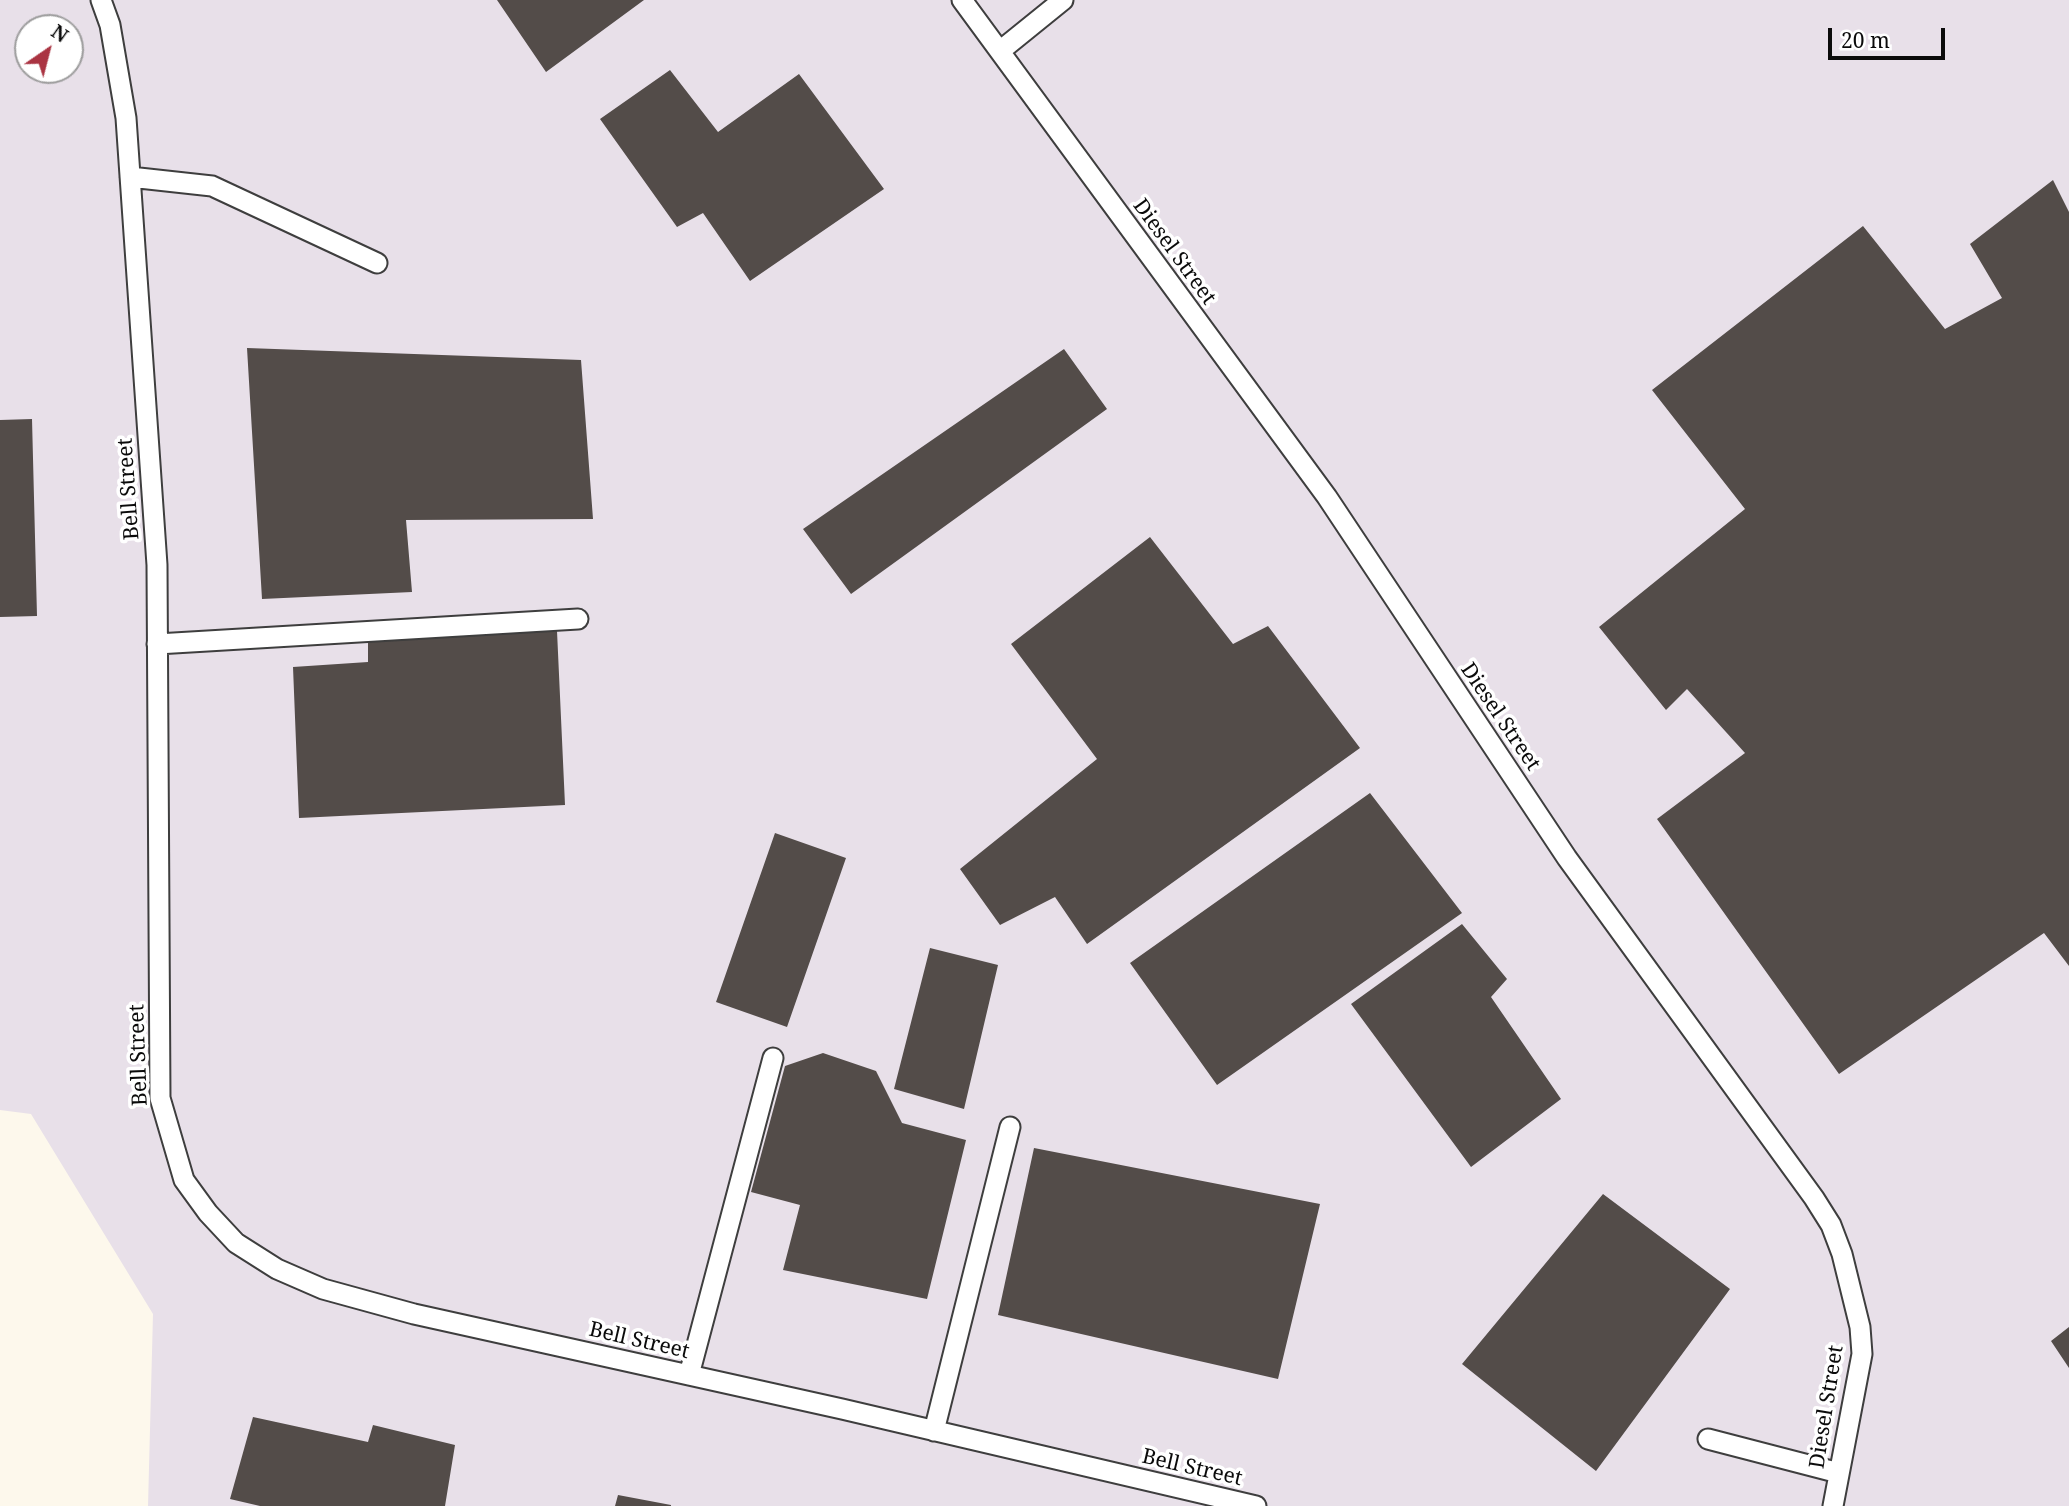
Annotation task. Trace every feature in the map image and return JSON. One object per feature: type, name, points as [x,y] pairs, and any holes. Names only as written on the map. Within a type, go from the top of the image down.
[{"type":"lane","name":"Bell Street","points":[[101,0],[110,25],[126,118],[157,565],[160,1098],[184,1180],[208,1213],[236,1243],[277,1269],[323,1289],[415,1314],[1256,1506]]},
{"type":"lane","name":"Diesel Street","points":[[962,0],[1326,497],[1567,858],[1814,1198],[1830,1225],[1846,1265],[1860,1327],[1862,1354],[1833,1506]]},
{"type":"lane","points":[[1000,51],[1063,0]]},
{"type":"lane","points":[[130,177],[212,186],[377,263]]},
{"type":"lane","points":[[157,644],[579,619]]},
{"type":"lane","points":[[689,1375],[773,1058]]},
{"type":"lane","points":[[934,1431],[1010,1127]]},
{"type":"lane","points":[[1709,1439],[1839,1474]]},
{"type":"shaded area","points":[[0,0],[2069,0],[2069,1506],[148,1506],[153,1314],[31,1114],[0,1110]]},
{"type":"building","points":[[497,0],[644,0],[546,72]]},
{"type":"building","points":[[670,70],[718,132],[799,74],[884,189],[750,281],[703,213],[677,227],[600,119]]},
{"type":"building","points":[[2053,180],[2069,212],[2069,966],[2044,933],[1839,1074],[1657,819],[1745,753],[1687,689],[1666,710],[1599,627],[1745,509],[1652,390],[1863,226],[1945,329],[2002,298],[1970,244]]},
{"type":"building","points":[[247,348],[581,360],[593,519],[406,520],[412,592],[262,599]]},
{"type":"building","points":[[1064,349],[1107,409],[851,594],[803,529]]},
{"type":"building","points":[[32,419],[37,616],[0,617],[0,420]]},
{"type":"building","points":[[1150,537],[1233,644],[1268,626],[1360,748],[1087,944],[1055,897],[1000,925],[960,869],[1097,759],[1011,644]]},
{"type":"building","points":[[557,631],[565,805],[299,818],[293,667],[368,662],[368,640]]},
{"type":"building","points":[[1370,793],[1462,913],[1217,1085],[1130,963]]},
{"type":"building","points":[[775,833],[846,858],[787,1027],[716,1002]]},
{"type":"building","points":[[1462,924],[1507,979],[1491,997],[1561,1099],[1471,1167],[1351,1004]]},
{"type":"building","points":[[930,948],[998,965],[964,1109],[894,1089]]},
{"type":"building","points":[[823,1053],[876,1071],[902,1123],[966,1140],[927,1299],[783,1270],[800,1205],[751,1192],[785,1066]]},
{"type":"building","points":[[1034,1148],[1320,1204],[1278,1379],[998,1315]]},
{"type":"building","points":[[1603,1194],[1730,1289],[1596,1471],[1462,1364]]},
{"type":"building","points":[[2069,1327],[2069,1368],[2051,1341]]},
{"type":"building","points":[[253,1417],[368,1442],[373,1425],[455,1445],[445,1506],[260,1506],[230,1499]]},
{"type":"building","points":[[618,1495],[671,1505],[671,1506],[615,1506]]}]
